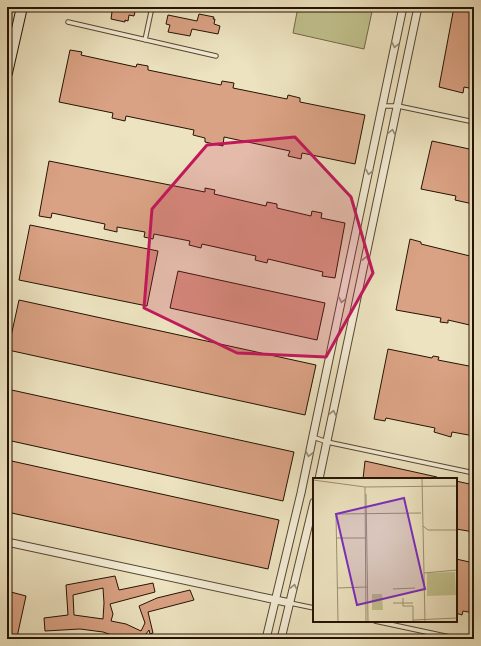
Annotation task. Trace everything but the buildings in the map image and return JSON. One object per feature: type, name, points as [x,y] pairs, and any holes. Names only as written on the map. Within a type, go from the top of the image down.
[{"type":"main road","points":[[7,73],[22,7]]},
{"type":"street","points":[[266,639],[301,492],[403,7]]},
{"type":"street","points":[[319,478],[418,7]]},
{"type":"street","points":[[281,639],[313,506]]},
{"type":"street","points":[[7,542],[290,603]]},
{"type":"lane","points":[[145,40],[152,7]]},
{"type":"lane","points":[[68,22],[216,56]]},
{"type":"lane","points":[[383,106],[398,106],[474,122]]},
{"type":"lane","points":[[313,436],[327,442],[474,473]]},
{"type":"lane","points":[[290,603],[313,608]]},
{"type":"lane","points":[[380,622],[459,639]]},
{"type":"highlighted area","points":[[295,137],[351,197],[373,273],[326,357],[237,353],[144,308],[152,209],[207,145]]},
{"type":"green space","points":[[298,7],[373,7],[364,49],[293,33]]}]
